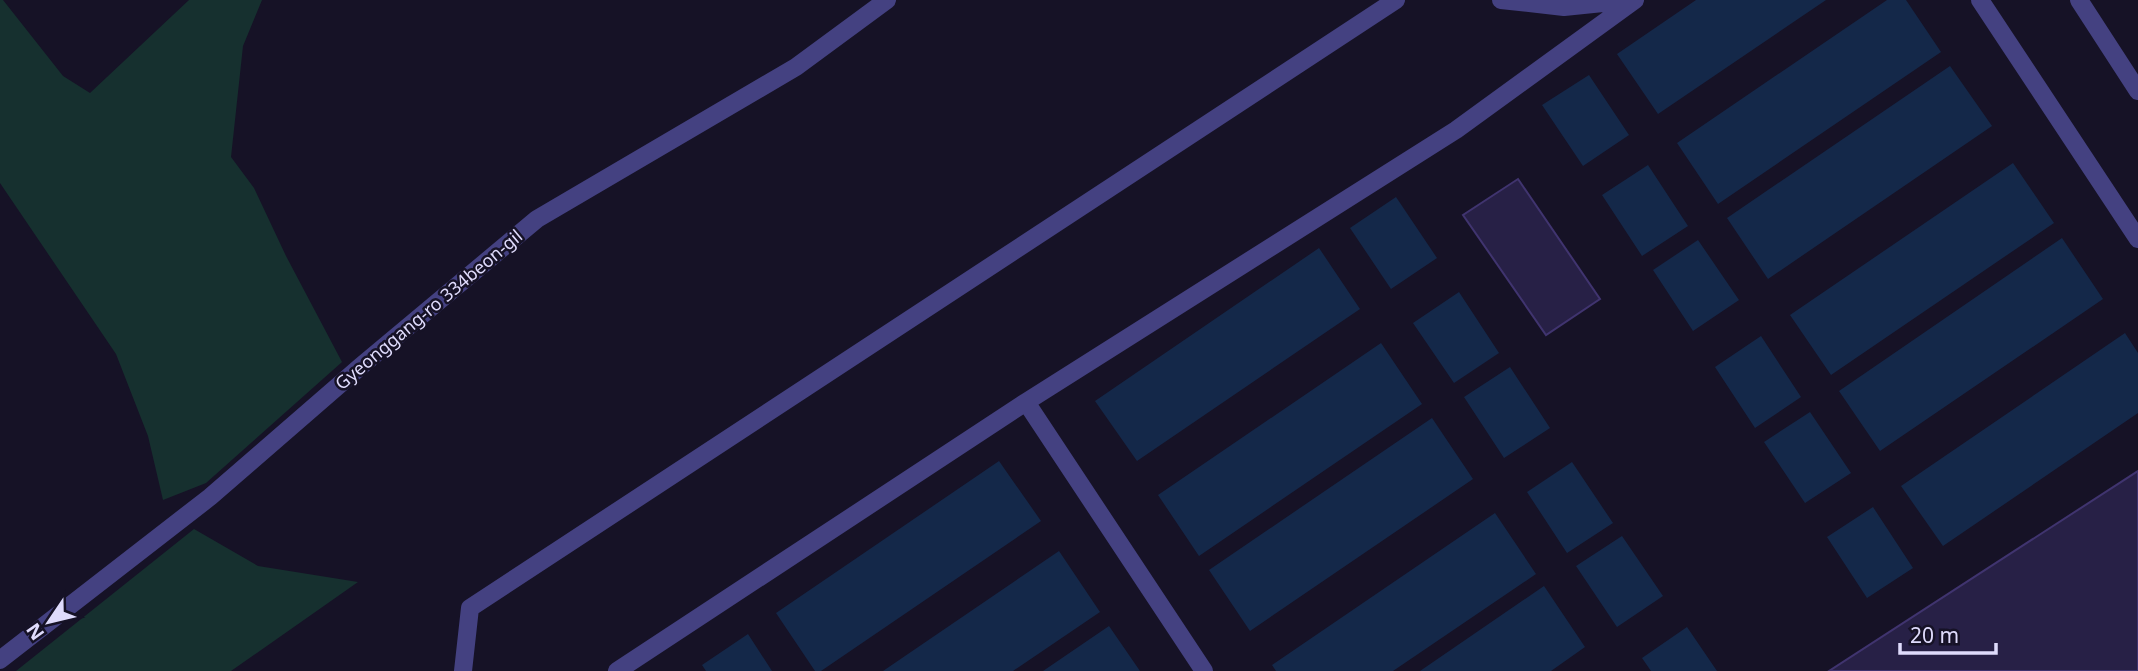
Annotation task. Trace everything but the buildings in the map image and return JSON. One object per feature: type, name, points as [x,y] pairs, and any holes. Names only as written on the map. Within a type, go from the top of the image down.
[{"type":"street","name":"Gyeonggang-ro 334beon-gil","points":[[0,660],[210,497],[537,219],[796,67],[887,0]]},
{"type":"street","points":[[463,671],[470,608],[1396,0]]},
{"type":"street","points":[[1501,0],[1564,7],[1633,0]]},
{"type":"street","points":[[617,671],[1026,401],[1457,130],[1633,0]]},
{"type":"street","points":[[1980,0],[2138,239]]},
{"type":"street","points":[[2079,0],[2138,91]]},
{"type":"street","points":[[1026,401],[1204,671]]},
{"type":"green space","points":[[0,0],[3,0],[63,76],[90,93],[189,0],[262,0],[243,46],[231,157],[254,188],[286,256],[342,362],[206,483],[163,500],[148,436],[116,354],[0,183]]},
{"type":"green space","points":[[194,529],[258,566],[358,582],[231,671],[16,671]]},
{"type":"water","points":[[1696,0],[1826,0],[1658,114],[1617,54]]},
{"type":"water","points":[[1887,0],[1906,0],[1941,52],[1718,204],[1677,143]]},
{"type":"water","points":[[1950,66],[1992,126],[1768,279],[1727,218]]},
{"type":"water","points":[[1589,75],[1629,135],[1583,166],[1542,105]]},
{"type":"water","points":[[2013,163],[2054,223],[1831,375],[1790,315]]},
{"type":"water","points":[[1648,165],[1688,226],[1642,256],[1602,195]]},
{"type":"water","points":[[1396,197],[1437,258],[1391,289],[1350,228]]},
{"type":"water","points":[[2062,238],[2103,299],[1880,451],[1839,391]]},
{"type":"water","points":[[1698,240],[1739,300],[1693,331],[1653,270]]},
{"type":"water","points":[[1319,248],[1360,309],[1137,461],[1095,401]]},
{"type":"water","points":[[1459,292],[1499,353],[1454,383],[1413,323]]},
{"type":"water","points":[[2125,333],[2138,353],[2138,413],[1943,546],[1901,486]]},
{"type":"water","points":[[1761,336],[1801,397],[1755,428],[1715,367]]},
{"type":"water","points":[[1381,343],[1422,404],[1199,556],[1158,495]]},
{"type":"water","points":[[1510,367],[1550,428],[1504,458],[1464,397]]},
{"type":"water","points":[[1810,412],[1851,473],[1805,503],[1764,442]]},
{"type":"water","points":[[1432,418],[1473,479],[1250,631],[1209,570]]},
{"type":"water","points":[[999,461],[1041,521],[821,671],[815,671],[776,613]]},
{"type":"water","points":[[1572,462],[1613,523],[1567,553],[1527,492]]},
{"type":"water","points":[[1873,507],[1913,568],[1867,598],[1827,537]]},
{"type":"water","points":[[1495,513],[1536,574],[1393,671],[1276,671],[1272,665]]},
{"type":"water","points":[[1622,536],[1663,596],[1617,627],[1576,566]]},
{"type":"water","points":[[1059,551],[1100,612],[1013,671],[883,671]]},
{"type":"water","points":[[1544,586],[1585,647],[1551,671],[1420,671]]},
{"type":"water","points":[[1109,626],[1140,671],[1043,671]]},
{"type":"water","points":[[1687,627],[1717,671],[1651,671],[1642,658]]},
{"type":"water","points":[[748,634],[772,671],[706,671],[702,665]]}]
